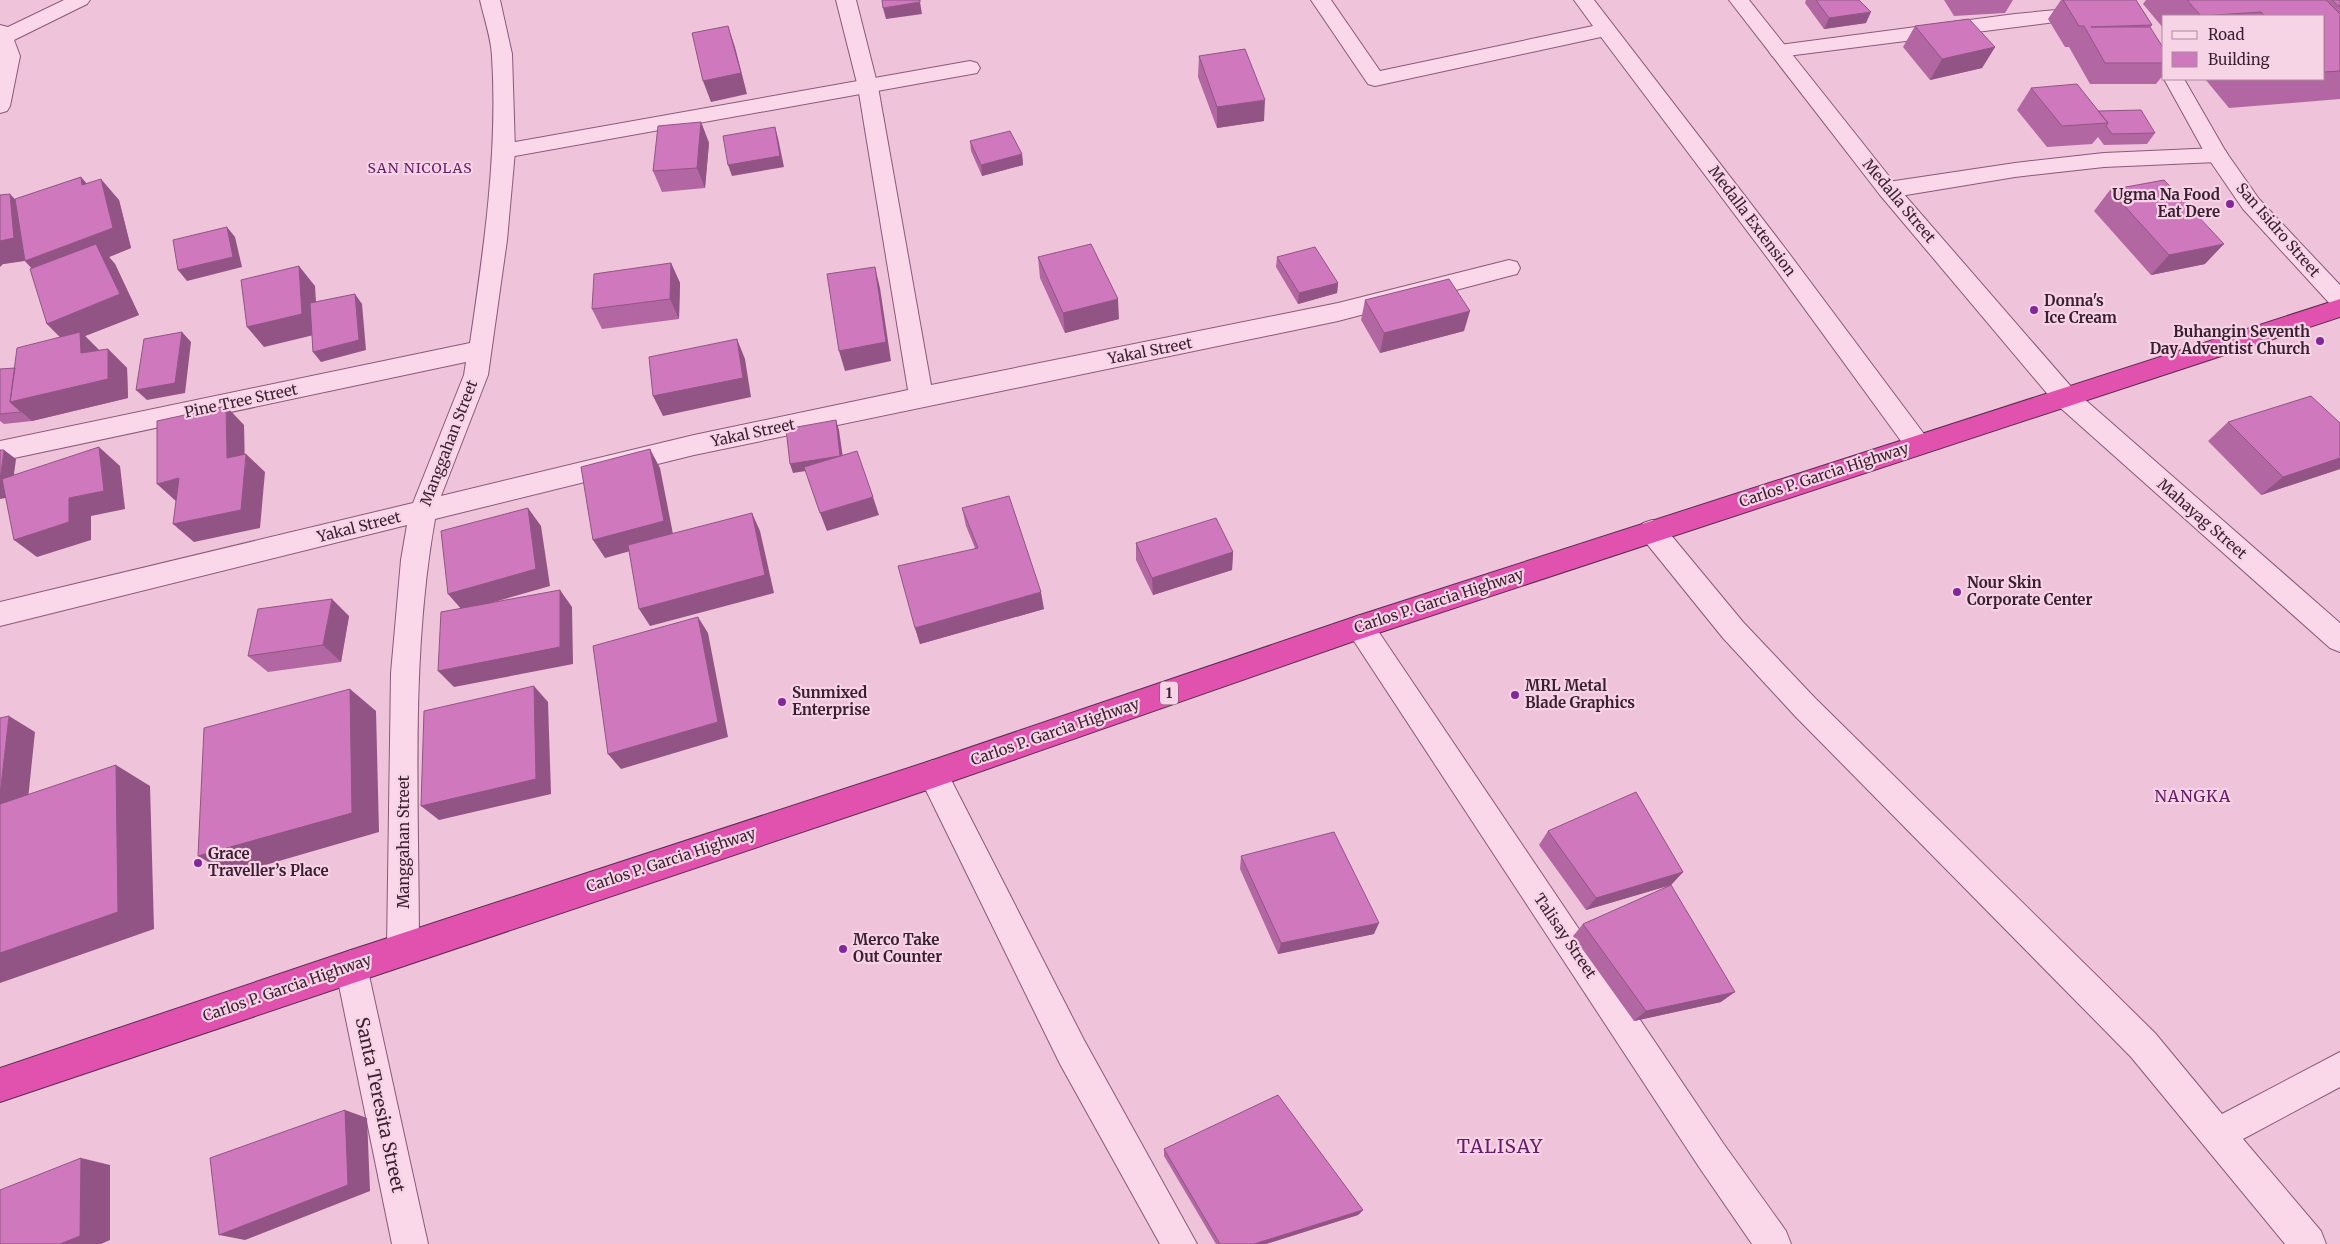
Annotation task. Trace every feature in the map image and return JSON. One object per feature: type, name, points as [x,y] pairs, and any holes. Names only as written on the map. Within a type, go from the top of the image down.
[{"type":"highway","name":"Carlos P. Garcia Highway","points":[[0,1086],[403,948],[933,774],[1360,627],[2340,308]]},
{"type":"street","points":[[0,106],[10,56],[2,36],[80,0]]},
{"type":"street","name":"Manggahan Street","points":[[403,948],[405,673],[414,560],[423,511],[435,475],[470,390],[481,350],[496,240],[504,150],[502,54],[490,0]]},
{"type":"street","points":[[846,0],[868,86],[921,397]]},
{"type":"street","points":[[1321,0],[1375,79],[1608,30]]},
{"type":"street","name":"Medalla Extension","points":[[1584,0],[1918,445]]},
{"type":"street","name":"Medalla Street","points":[[1739,0],[1888,190],[2066,397]]},
{"type":"street","points":[[1779,51],[2015,20],[2102,12]]},
{"type":"street","points":[[504,150],[970,68]]},
{"type":"street","name":"San Isidro Street","points":[[2175,80],[2217,156],[2251,204],[2340,300]]},
{"type":"street","points":[[1888,190],[2016,170],[2104,160],[2217,156]]},
{"type":"street","name":"Yakal Street","points":[[0,614],[694,445],[1338,312],[1509,268]]},
{"type":"street","name":"Pine Tree Street","points":[[0,452],[481,350]]},
{"type":"street","name":"Mahayag Street","points":[[2066,397],[2340,640]]},
{"type":"street","points":[[1652,531],[1689,579],[1805,707],[2143,1045],[2219,1134],[2308,1244]]},
{"type":"street","name":"Talisay Street","points":[[1360,627],[1711,1155],[1773,1244]]},
{"type":"street","points":[[933,774],[1072,1052],[1179,1244]]},
{"type":"street","name":"Santa Teresita Street","points":[[351,966],[410,1244]]},
{"type":"street","points":[[2219,1134],[2340,1069]]},
{"type":"building","points":[[882,0],[920,0],[920,2],[883,8]]},
{"type":"building","points":[[1816,0],[1859,0],[1871,12],[1829,18]]},
{"type":"building","points":[[2063,0],[2136,0],[2152,25],[2091,27],[2150,27],[2162,46],[2162,63],[2105,63],[2084,26],[2079,26]]},
{"type":"building","points":[[2187,0],[2326,0],[2340,14],[2340,71],[2325,72],[2325,15],[2264,15],[2261,12],[2200,15]]},
{"type":"building","points":[[2332,0],[2340,0],[2340,7]]},
{"type":"building","points":[[1969,19],[1995,47],[1942,59],[1915,26]]},
{"type":"building","points":[[728,26],[741,73],[703,81],[692,33]]},
{"type":"building","points":[[1245,49],[1265,100],[1217,107],[1199,56]]},
{"type":"building","points":[[2077,84],[2108,123],[2062,126],[2031,88]]},
{"type":"building","points":[[2141,110],[2155,133],[2112,134],[2106,126],[2108,123],[2098,111]]},
{"type":"building","points":[[701,122],[697,168],[653,171],[658,126]]},
{"type":"building","points":[[775,127],[780,156],[728,165],[723,136]]},
{"type":"building","points":[[1010,131],[1022,154],[981,165],[970,141]]},
{"type":"building","points":[[81,177],[82,185],[101,179],[113,228],[25,261],[15,199]]},
{"type":"building","points":[[2164,180],[2224,244],[2169,255],[2110,190]]},
{"type":"building","points":[[10,194],[14,238],[0,241],[0,195]]},
{"type":"building","points":[[227,227],[233,257],[178,270],[173,240]]},
{"type":"building","points":[[96,244],[120,294],[47,324],[30,269]]},
{"type":"building","points":[[1091,244],[1118,299],[1063,313],[1038,257]]},
{"type":"building","points":[[1315,247],[1338,283],[1299,293],[1277,257]]},
{"type":"building","points":[[671,263],[670,299],[592,309],[594,274]]},
{"type":"building","points":[[299,266],[302,314],[247,327],[241,280]]},
{"type":"building","points":[[875,267],[886,342],[839,351],[827,274]]},
{"type":"building","points":[[1449,279],[1470,311],[1384,333],[1365,300]]},
{"type":"building","points":[[355,294],[359,340],[313,352],[310,303]]},
{"type":"building","points":[[80,332],[81,353],[108,349],[108,379],[10,402],[17,348]]},
{"type":"building","points":[[182,332],[175,383],[136,390],[144,339]]},
{"type":"building","points":[[737,339],[743,378],[653,396],[649,357]]},
{"type":"building","points":[[15,368],[10,402],[21,412],[0,414],[0,369]]},
{"type":"building","points":[[2311,396],[2340,423],[2340,458],[2283,477],[2228,422]]},
{"type":"building","points":[[226,406],[227,458],[246,454],[241,510],[173,524],[179,478],[157,484],[157,421]]},
{"type":"building","points":[[836,420],[840,456],[790,464],[786,429]]},
{"type":"building","points":[[99,447],[104,491],[69,498],[69,522],[14,540],[2,479]]},
{"type":"building","points":[[650,449],[664,521],[593,540],[581,467]]},
{"type":"building","points":[[0,450],[4,450],[0,481]]},
{"type":"building","points":[[857,451],[873,497],[820,513],[804,467]]},
{"type":"building","points":[[1009,496],[1041,592],[915,628],[898,566],[978,548],[962,508]]},
{"type":"building","points":[[528,508],[536,569],[448,594],[441,531]]},
{"type":"building","points":[[752,513],[765,575],[639,609],[628,545]]},
{"type":"building","points":[[1216,518],[1233,552],[1152,578],[1136,543]]},
{"type":"building","points":[[560,590],[560,647],[438,671],[441,612]]},
{"type":"building","points":[[332,599],[323,645],[248,656],[258,609]]},
{"type":"building","points":[[698,617],[718,722],[608,754],[593,646]]},
{"type":"building","points":[[534,686],[536,779],[421,806],[424,711]]},
{"type":"building","points":[[350,689],[352,813],[198,856],[204,728]]},
{"type":"building","points":[[9,716],[0,795],[0,718]]},
{"type":"building","points":[[116,765],[118,912],[0,953],[0,804]]},
{"type":"building","points":[[1636,792],[1683,872],[1596,898],[1548,831]]},
{"type":"building","points":[[1334,832],[1379,923],[1281,943],[1241,856]]},
{"type":"building","points":[[1671,885],[1735,992],[1646,1011],[1583,924]]},
{"type":"building","points":[[1278,1095],[1363,1210],[1254,1244],[1220,1244],[1164,1149]]},
{"type":"building","points":[[345,1110],[348,1185],[219,1235],[210,1158]]},
{"type":"building","points":[[81,1158],[80,1236],[60,1244],[0,1244],[0,1190]]},
{"type":"place","name":"Ugma Na Food Eat Dere","points":[[2230,204]]},
{"type":"place","name":"Donna's Ice Cream","points":[[2034,310]]},
{"type":"place","name":"Buhangin Seventh Day Adventist Church","points":[[2320,341]]},
{"type":"place","name":"Nour Skin Corporate Center","points":[[1957,592]]},
{"type":"place","name":"MRL Metal Blade Graphics","points":[[1515,695]]},
{"type":"place","name":"Sunmixed Enterprise","points":[[782,702]]},
{"type":"place","name":"Grace Traveller’s Place","points":[[198,863]]},
{"type":"place","name":"Merco Take Out Counter","points":[[843,949]]},
{"type":"district","name":"SAN NICOLAS","points":[[420,168]]},
{"type":"district","name":"NANGKA","points":[[2193,796]]},
{"type":"district","name":"TALISAY","points":[[1500,1146]]}]
